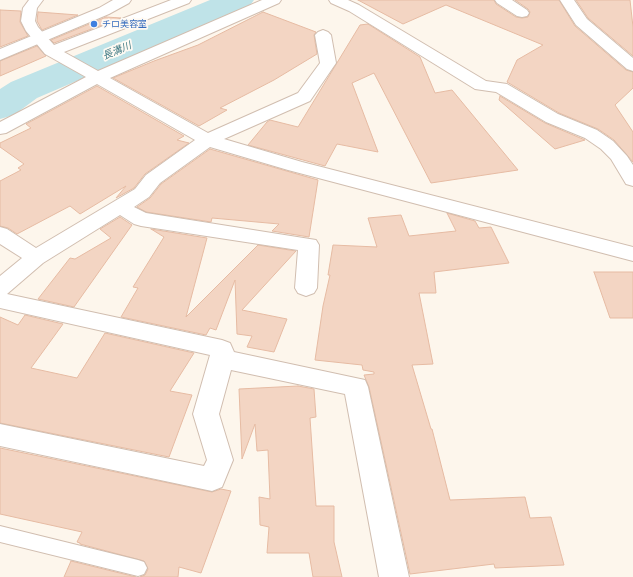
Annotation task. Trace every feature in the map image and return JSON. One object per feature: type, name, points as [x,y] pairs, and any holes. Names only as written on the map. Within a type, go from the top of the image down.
[{"type":"street","points":[[36,0],[30,8],[28,21],[31,28],[51,51],[207,140],[295,166],[633,254]]},
{"type":"street","points":[[0,55],[104,11],[124,0]]},
{"type":"street","points":[[51,51],[184,0]]},
{"type":"street","points":[[0,129],[98,77],[274,0]]},
{"type":"street","points":[[336,0],[354,8],[481,84],[501,88],[552,118],[591,134],[607,145],[618,156],[633,180]]},
{"type":"street","points":[[502,0],[522,13]]},
{"type":"street","points":[[567,0],[582,22],[633,66]]},
{"type":"street","points":[[0,288],[36,258],[142,193],[153,180],[207,140],[304,97],[328,63],[323,35]]},
{"type":"street","points":[[120,206],[141,219],[309,245],[306,288]]},
{"type":"street","points":[[0,234],[36,258]]},
{"type":"street","points":[[0,300],[222,349],[222,359],[206,414],[220,460],[212,479],[0,435]]},
{"type":"street","points":[[222,359],[356,387],[394,577]]},
{"type":"lane","points":[[0,534],[138,568]]},
{"type":"building","points":[[358,0],[494,0],[496,4],[516,17],[522,18],[528,17],[530,12],[515,0],[559,0],[575,26],[626,70],[633,72],[633,88],[615,105],[633,132],[633,162],[614,140],[598,129],[559,113],[507,82],[517,60],[543,45],[446,5],[403,24]]},
{"type":"building","points":[[576,0],[630,0],[633,27],[633,56],[588,18]]},
{"type":"building","points":[[0,10],[21,11],[20,22],[28,36],[0,47]]},
{"type":"building","points":[[38,12],[78,15],[42,30],[37,21]]},
{"type":"building","points":[[263,12],[316,32],[314,35],[317,54],[274,80],[220,108],[227,110],[199,126],[113,78],[198,45]]},
{"type":"building","points":[[106,17],[121,18],[54,43],[51,40]]},
{"type":"building","points":[[368,24],[420,57],[435,93],[452,90],[518,170],[431,183],[374,73],[352,83],[378,152],[337,144],[325,166],[248,145],[270,120],[298,127],[360,25]]},
{"type":"building","points":[[37,46],[46,56],[0,76],[0,61]]},
{"type":"building","points":[[97,86],[184,136],[177,140],[189,143],[145,174],[134,188],[116,198],[126,186],[80,214],[70,206],[17,234],[8,228],[0,226],[0,181],[21,170],[18,168],[24,164],[0,147],[0,143],[31,128],[26,124]]},
{"type":"building","points":[[500,96],[545,123],[585,140],[555,149],[499,100]]},
{"type":"building","points":[[210,149],[318,180],[309,237],[272,231],[279,224],[212,218],[211,222],[146,212],[137,207],[150,198],[161,184]]},
{"type":"building","points":[[447,213],[475,221],[479,228],[491,227],[509,263],[434,272],[436,293],[419,293],[433,364],[412,365],[432,429],[450,500],[525,497],[530,518],[551,517],[564,565],[495,568],[494,564],[410,574],[369,387],[364,375],[374,374],[374,372],[363,370],[362,365],[315,360],[323,306],[330,275],[328,275],[333,245],[377,247],[368,218],[401,215],[409,236],[456,231]]},
{"type":"building","points":[[120,217],[132,225],[74,307],[38,299],[70,258],[75,259],[111,238],[100,229]]},
{"type":"building","points":[[151,229],[207,238],[186,317],[258,245],[296,251],[242,310],[287,319],[274,352],[247,347],[252,336],[237,334],[235,280],[216,330],[210,328],[206,335],[121,317],[138,288],[133,287],[164,237]]},
{"type":"building","points":[[594,272],[633,272],[633,318],[610,318]]},
{"type":"building","points":[[25,315],[63,324],[31,368],[77,378],[105,333],[194,353],[170,391],[192,395],[169,457],[0,423],[0,317],[18,325]]},
{"type":"building","points":[[298,386],[314,389],[316,417],[310,418],[316,506],[334,506],[334,542],[342,577],[313,577],[309,553],[267,553],[269,527],[260,525],[259,497],[270,499],[268,450],[257,451],[255,424],[242,459],[239,389]]},
{"type":"building","points":[[0,448],[212,492],[221,489],[231,491],[201,573],[179,567],[178,577],[140,577],[145,575],[148,569],[144,561],[80,544],[77,542],[82,532],[0,514]]},
{"type":"building","points":[[71,561],[136,577],[64,577]]},
{"type":"waterway","name":"長溝川","points":[[0,107],[24,90],[238,0]]},
{"type":"place","name":"チロ美容室","points":[[94,24]]}]
